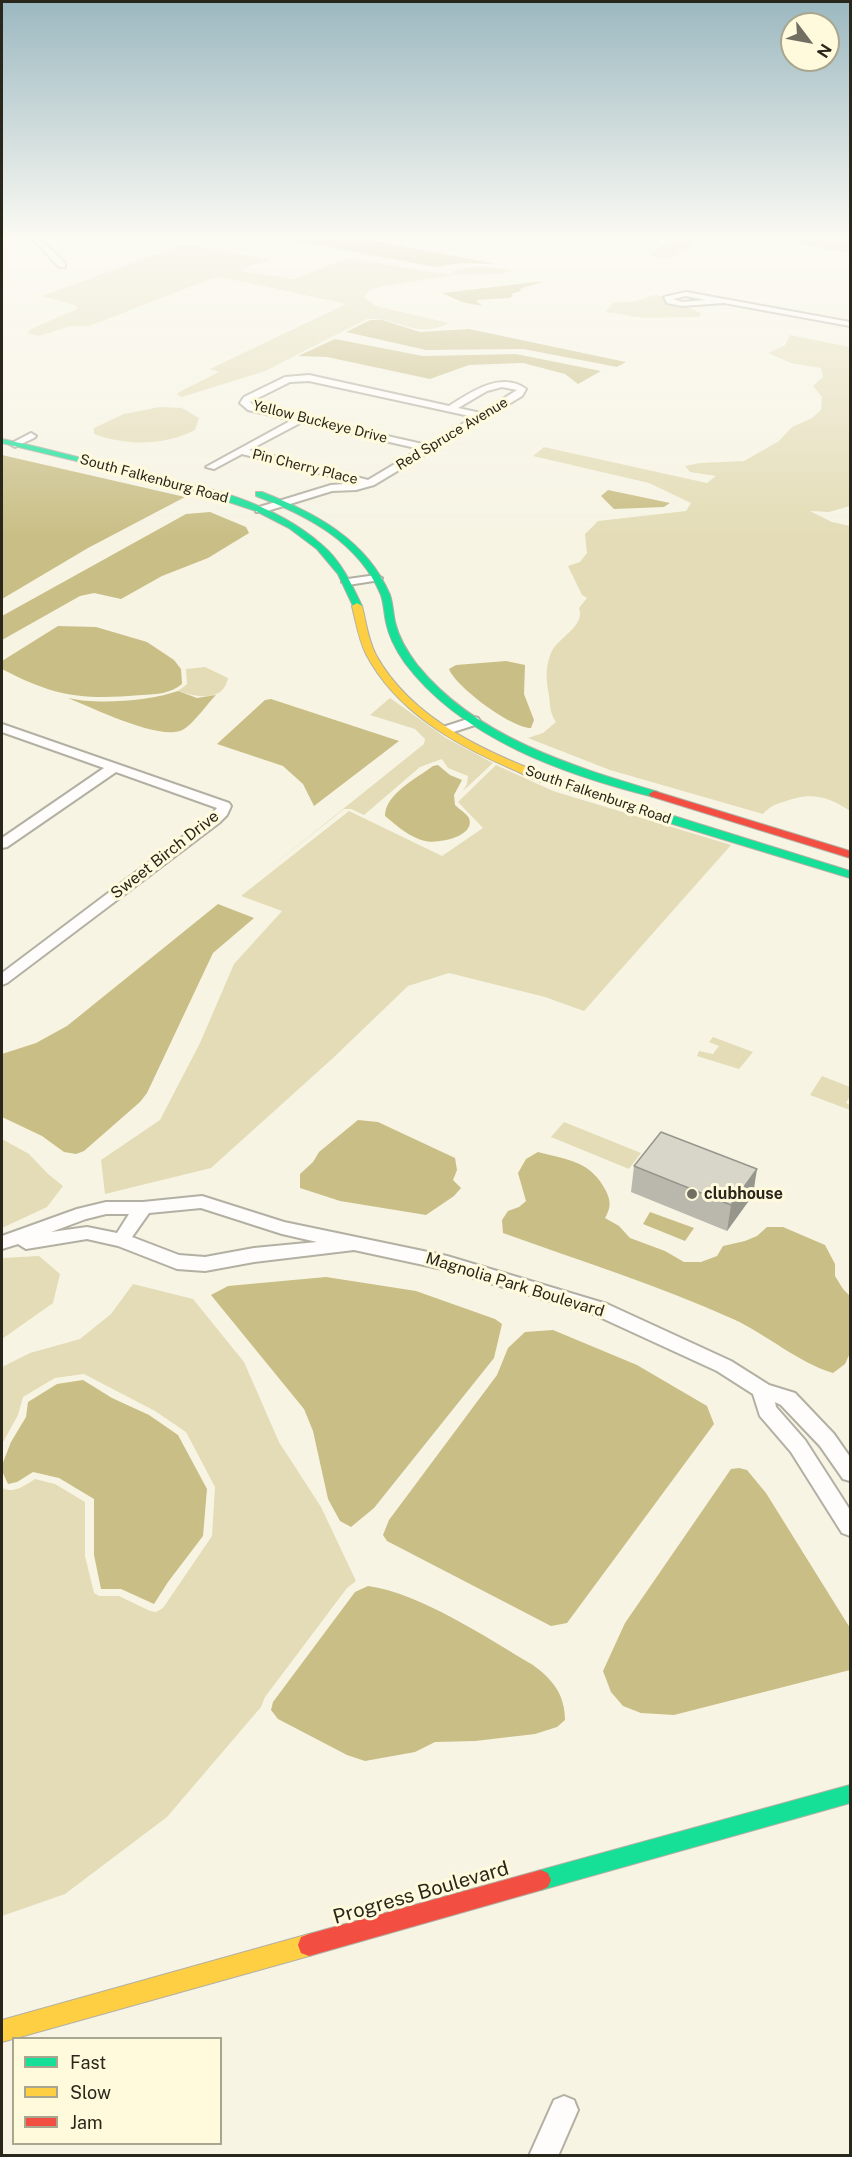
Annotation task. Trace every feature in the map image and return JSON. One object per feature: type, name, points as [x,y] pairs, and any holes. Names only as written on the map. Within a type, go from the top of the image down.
[{"type":"street","name":"Yellow Buckeye Drive","points":[[428,448],[251,408],[244,403],[247,399],[297,377],[482,416]]},
{"type":"street","name":"Red Spruce Avenue","points":[[264,512],[322,494],[340,492],[340,489],[370,483],[519,394],[522,389],[506,384],[495,385],[478,397],[450,409]]},
{"type":"street","points":[[494,400],[504,403]]},
{"type":"street","points":[[211,466],[301,419]]},
{"type":"street","name":"South Falkenburg Road","points":[[2,429],[211,479],[265,495],[287,505],[324,525],[358,552],[386,597],[393,633],[413,666],[453,705],[474,721],[531,751],[599,777],[850,855]]},
{"type":"street","points":[[8,443],[31,436]]},
{"type":"street","name":"South Falkenburg Road","points":[[8,443],[189,486],[264,512],[296,530],[328,555],[348,582],[371,656],[397,690],[447,730],[526,772],[850,875]]},
{"type":"street","name":"Pin Cherry Place","points":[[240,451],[370,483]]},
{"type":"street","points":[[348,582],[376,578]]},
{"type":"street","points":[[447,730],[474,721]]},
{"type":"street","name":"Sweet Birch Drive","points":[[2,728],[224,806],[222,812],[214,820],[2,980]]},
{"type":"street","points":[[2,844],[115,767]]},
{"type":"street","name":"Magnolia Park Boulevard","points":[[2,1244],[83,1213],[105,1208],[143,1208],[202,1202],[282,1227],[447,1263],[600,1309],[724,1366],[762,1389],[788,1399],[827,1440],[850,1473]]},
{"type":"street","points":[[121,1240],[143,1208]]},
{"type":"street","name":"Magnolia Park Boulevard","points":[[2,1244],[87,1233],[121,1240],[177,1262],[205,1264],[254,1255],[358,1244]]},
{"type":"street","points":[[762,1389],[767,1410],[798,1446],[850,1527]]},
{"type":"street","name":"Progress Boulevard","points":[[2,2031],[850,1794]]},
{"type":"street","points":[[543,2156],[564,2110]]},
{"type":"shaded area","points":[[276,338],[330,338],[265,371],[182,397],[177,395],[219,372],[210,369]]},
{"type":"shaded area","points":[[371,338],[510,338],[626,362],[617,367],[523,349],[426,350]]},
{"type":"shaded area","points":[[789,338],[803,338],[850,347],[850,506],[829,512],[810,511],[832,522],[850,526],[850,811],[825,798],[810,796],[777,804],[763,814],[610,770],[528,738],[543,733],[556,722],[551,709],[547,669],[554,647],[575,626],[580,614],[579,608],[587,598],[582,595],[568,566],[580,562],[587,553],[585,534],[598,521],[686,511],[691,503],[649,483],[533,456],[544,447],[707,483],[716,476],[690,472],[685,466],[744,461],[779,441],[792,427],[812,418],[821,410],[822,397],[813,386],[823,377],[821,368],[791,363],[768,353],[785,345]]},
{"type":"shaded area","points":[[335,339],[423,356],[516,354],[601,371],[578,384],[565,374],[523,363],[469,365],[430,379],[327,357],[298,356]]},
{"type":"shaded area","points":[[160,407],[182,408],[199,418],[195,430],[171,439],[145,443],[119,441],[94,434],[94,428],[124,414]]},
{"type":"shaded area","points":[[2,455],[185,497],[88,548],[2,599]]},
{"type":"shaded area","points":[[608,490],[670,503],[664,507],[614,509],[601,496]]},
{"type":"shaded area","points":[[210,512],[246,527],[249,533],[208,558],[162,576],[121,599],[94,593],[80,596],[2,640],[2,616],[186,514]]},
{"type":"shaded area","points":[[58,626],[96,627],[147,642],[174,660],[181,669],[182,684],[173,690],[158,694],[86,696],[38,686],[2,669],[2,661]]},
{"type":"shaded area","points":[[506,661],[525,665],[524,694],[534,720],[531,728],[511,721],[485,705],[462,686],[449,669],[456,665]]},
{"type":"shaded area","points":[[205,667],[228,678],[221,691],[215,695],[200,696],[178,691],[187,684],[186,669]]},
{"type":"shaded area","points":[[178,691],[197,698],[216,695],[188,726],[174,732],[144,728],[68,698],[123,701]]},
{"type":"shaded area","points":[[390,698],[446,738],[493,763],[463,791],[468,776],[448,768],[442,759],[420,767],[364,815],[351,809],[344,809],[257,878],[424,744],[425,739],[415,729],[370,715]]},
{"type":"shaded area","points":[[271,699],[399,741],[314,806],[303,784],[283,766],[217,744],[265,700]]},
{"type":"shaded area","points":[[438,765],[450,775],[462,780],[454,795],[455,805],[468,816],[470,825],[467,830],[454,838],[431,842],[408,834],[385,816],[386,808],[396,794],[411,781]]},
{"type":"shaded area","points":[[496,765],[553,791],[731,845],[584,1011],[545,997],[449,973],[408,986],[333,1058],[211,1168],[105,1194],[101,1160],[160,1120],[200,1043],[234,964],[282,911],[241,896],[349,811],[442,856],[483,828],[458,802]]},
{"type":"shaded area","points":[[218,904],[254,918],[213,953],[147,1093],[140,1102],[84,1151],[76,1154],[64,1152],[42,1136],[2,1117],[2,1054],[36,1043],[67,1026]]},
{"type":"shaded area","points":[[713,1037],[753,1052],[739,1069],[697,1056],[699,1051],[713,1054],[719,1046],[709,1042]]},
{"type":"shaded area","points":[[822,1076],[850,1087],[850,1096],[846,1103],[850,1105],[850,1110],[810,1095]]},
{"type":"shaded area","points":[[358,1120],[378,1122],[455,1158],[457,1170],[453,1180],[461,1188],[454,1196],[426,1215],[340,1201],[300,1188],[300,1174],[313,1162],[319,1152]]},
{"type":"shaded area","points":[[564,1122],[641,1153],[629,1169],[551,1137]]},
{"type":"shaded area","points":[[2,1139],[29,1154],[63,1186],[47,1207],[2,1228]]},
{"type":"shaded area","points":[[538,1152],[578,1163],[593,1173],[608,1195],[610,1204],[605,1218],[619,1226],[630,1238],[665,1251],[684,1262],[701,1262],[717,1256],[723,1246],[757,1236],[767,1227],[783,1227],[825,1245],[835,1264],[835,1276],[850,1296],[850,1353],[845,1364],[833,1373],[807,1362],[746,1325],[705,1307],[648,1284],[503,1233],[502,1220],[508,1211],[519,1207],[526,1201],[518,1173],[526,1159]]},
{"type":"shaded area","points":[[650,1212],[694,1228],[685,1241],[643,1224]]},
{"type":"shaded area","points":[[39,1256],[60,1274],[53,1303],[2,1339],[2,1258]]},
{"type":"shaded area","points":[[326,1277],[416,1291],[495,1319],[502,1324],[494,1358],[374,1508],[351,1527],[340,1521],[328,1499],[313,1431],[304,1409],[211,1295],[228,1286]]},
{"type":"shaded area","points":[[133,1284],[193,1299],[244,1362],[279,1442],[321,1507],[356,1581],[347,1588],[265,1697],[261,1707],[167,1817],[65,1894],[2,1916],[2,1488],[15,1490],[35,1479],[55,1484],[85,1502],[85,1556],[94,1593],[99,1596],[119,1596],[150,1611],[156,1612],[163,1608],[212,1536],[215,1487],[186,1432],[155,1411],[84,1374],[55,1378],[23,1397],[18,1415],[2,1444],[2,1367],[30,1353],[80,1339],[111,1314]]},
{"type":"shaded area","points":[[553,1330],[637,1365],[707,1406],[714,1424],[567,1623],[551,1626],[387,1541],[383,1535],[389,1520],[497,1375],[508,1348],[525,1332]]},
{"type":"shaded area","points":[[83,1380],[112,1398],[149,1415],[178,1435],[207,1489],[203,1536],[154,1604],[121,1589],[101,1589],[94,1555],[94,1499],[59,1478],[33,1472],[17,1482],[8,1484],[2,1471],[11,1442],[26,1417],[28,1402],[57,1384]]},
{"type":"shaded area","points":[[731,1469],[747,1470],[766,1493],[850,1628],[850,1670],[674,1715],[641,1713],[623,1706],[611,1692],[603,1671],[625,1623]]},
{"type":"shaded area","points":[[368,1586],[388,1590],[431,1607],[533,1665],[556,1688],[563,1702],[565,1720],[557,1727],[535,1734],[475,1741],[435,1742],[415,1752],[365,1761],[347,1755],[278,1719],[271,1710],[273,1702],[355,1592]]},
{"type":"building","points":[[661,1132],[757,1169],[731,1205],[634,1166]]},
{"type":"traffic: fast","points":[[2,441],[186,485],[258,509],[292,526],[320,547],[343,574],[357,606]]},
{"type":"traffic: fast","points":[[259,494],[316,520],[351,545],[366,561],[386,597],[393,631],[405,655],[442,696],[468,717],[527,750],[558,763],[654,794]]},
{"type":"traffic: fast","points":[[555,782],[644,812],[850,875]]},
{"type":"traffic: fast","points":[[541,1880],[850,1794]]},
{"type":"traffic: slow","points":[[357,606],[371,654],[386,678],[426,718],[476,748],[555,782]]},
{"type":"traffic: slow","points":[[2,2031],[309,1945]]},
{"type":"traffic: jam","points":[[654,794],[850,855]]},
{"type":"traffic: jam","points":[[309,1945],[541,1880]]},
{"type":"place","name":"clubhouse","points":[[692,1194]]}]
